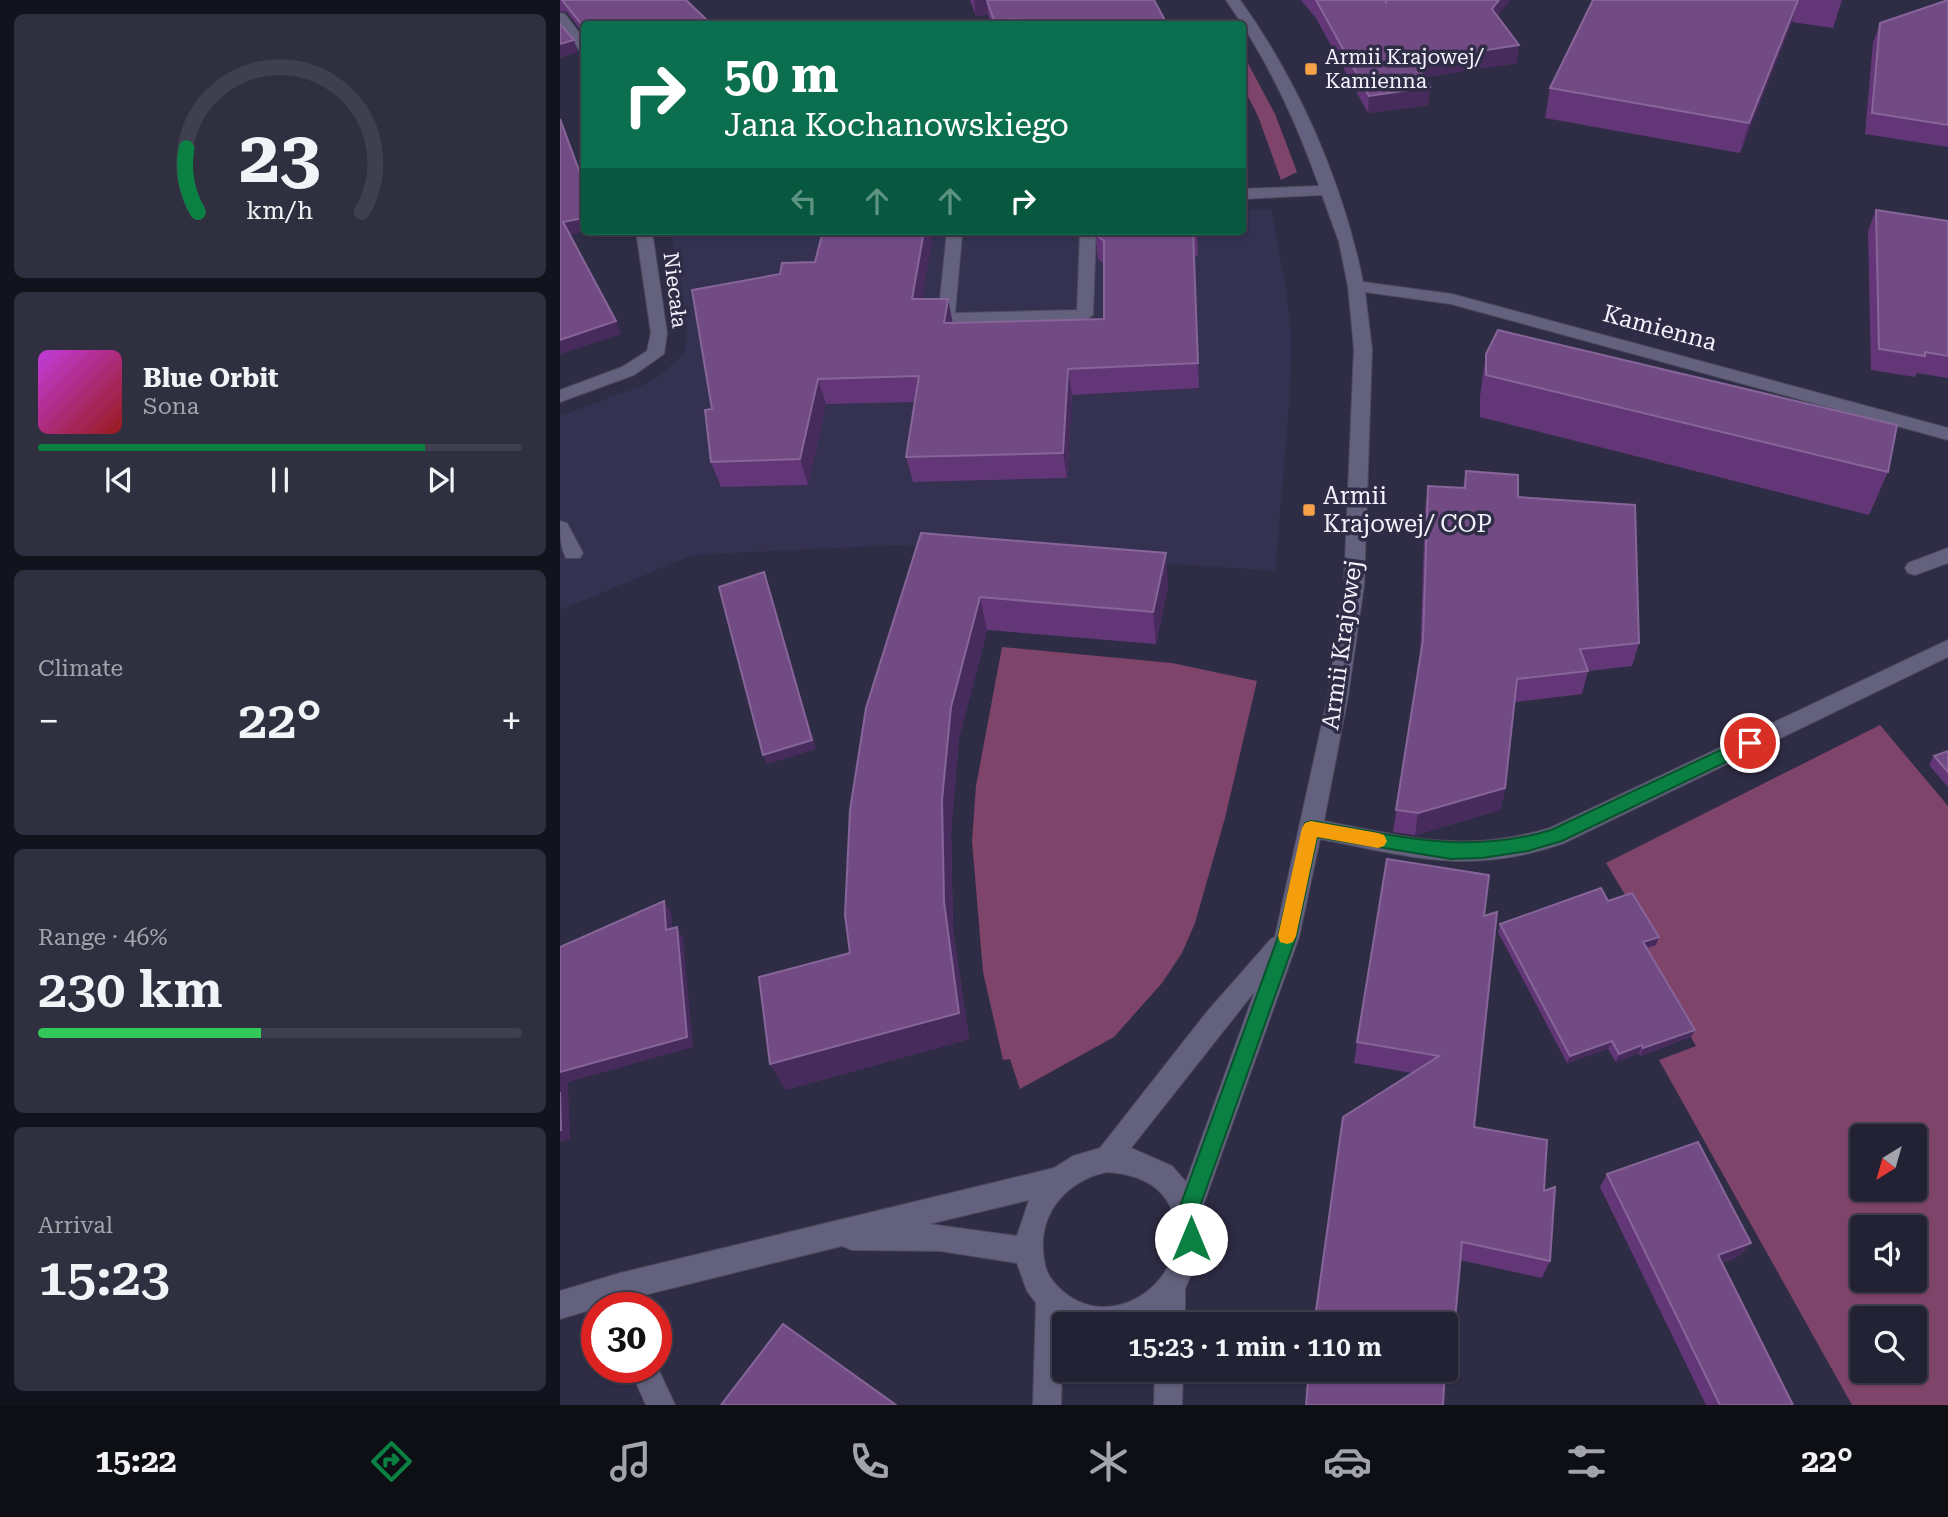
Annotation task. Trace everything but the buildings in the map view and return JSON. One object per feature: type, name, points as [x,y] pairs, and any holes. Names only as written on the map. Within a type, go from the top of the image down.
[{"type":"street","name":"Armii Krajowej","points":[[1188,1212],[1287,937],[1311,828],[1344,661],[1354,585],[1363,349],[1356,286],[1347,242],[1329,190],[1307,131],[1278,72],[1256,32],[1233,0]]},
{"type":"street","points":[[560,17],[581,43]]},
{"type":"street","points":[[1246,194],[1329,190]]},
{"type":"street","name":"Niecała","points":[[560,396],[628,371],[655,354],[659,333],[645,235]]},
{"type":"street","points":[[955,235],[946,318],[1085,315],[1088,235]]},
{"type":"street","name":"Kamienna","points":[[1356,286],[1452,299],[1905,420],[1948,434]]},
{"type":"street","points":[[560,528],[573,553]]},
{"type":"street","points":[[1915,568],[1948,555]]},
{"type":"street","points":[[1311,828],[1434,850],[1467,853],[1528,844],[1556,835],[1948,648]]},
{"type":"street","points":[[1108,1159],[1215,1021],[1287,937]]},
{"type":"street","points":[[1108,1159],[1134,1161],[1157,1172],[1175,1189],[1188,1212],[1191,1239],[1185,1265],[1172,1290],[1151,1309],[1126,1320],[1098,1322],[1071,1315],[1050,1299],[1034,1280],[1028,1251],[1031,1224],[1041,1200],[1060,1179],[1082,1165],[1108,1159]]},
{"type":"street","points":[[637,1292],[822,1237],[1060,1179]]},
{"type":"street","points":[[822,1237],[940,1238],[1028,1251]]},
{"type":"street","points":[[1171,1312],[1172,1290]]},
{"type":"street","points":[[1047,1405],[1050,1299]]},
{"type":"street","points":[[560,1305],[581,1302]]},
{"type":"street","points":[[1168,1405],[1169,1382]]},
{"type":"street","points":[[651,1383],[661,1405]]},
{"type":"shaded area","points":[[1246,60],[1275,114],[1297,172],[1281,180],[1258,116],[1246,93]]},
{"type":"shaded area","points":[[1271,209],[1286,288],[1291,333],[1290,395],[1275,571],[897,545],[693,555],[560,610],[560,416],[641,386],[662,374],[682,355],[687,343],[687,329],[672,238],[679,235],[1246,235],[1246,210]]},
{"type":"shaded area","points":[[1002,647],[1172,663],[1257,681],[1225,818],[1195,923],[1182,953],[1162,983],[1114,1037],[1020,1089],[1010,1059],[1003,1060],[983,972],[972,841],[976,786]]},
{"type":"shaded area","points":[[1880,725],[1948,806],[1948,1405],[1852,1405],[1659,1060],[1696,1046],[1640,950],[1655,945],[1606,863]]},
{"type":"slow traffic","points":[[1287,936],[1311,828],[1378,841]]},
{"type":"place","name":"Armii Krajowej/ Kamienna","points":[[1311,69]]},
{"type":"place","name":"Armii Krajowej/ COP","points":[[1309,510]]},
{"type":"route","points":[[1191,1239],[1188,1212],[1287,937],[1311,828],[1434,850],[1467,853],[1498,850],[1556,835],[1750,743]]}]
